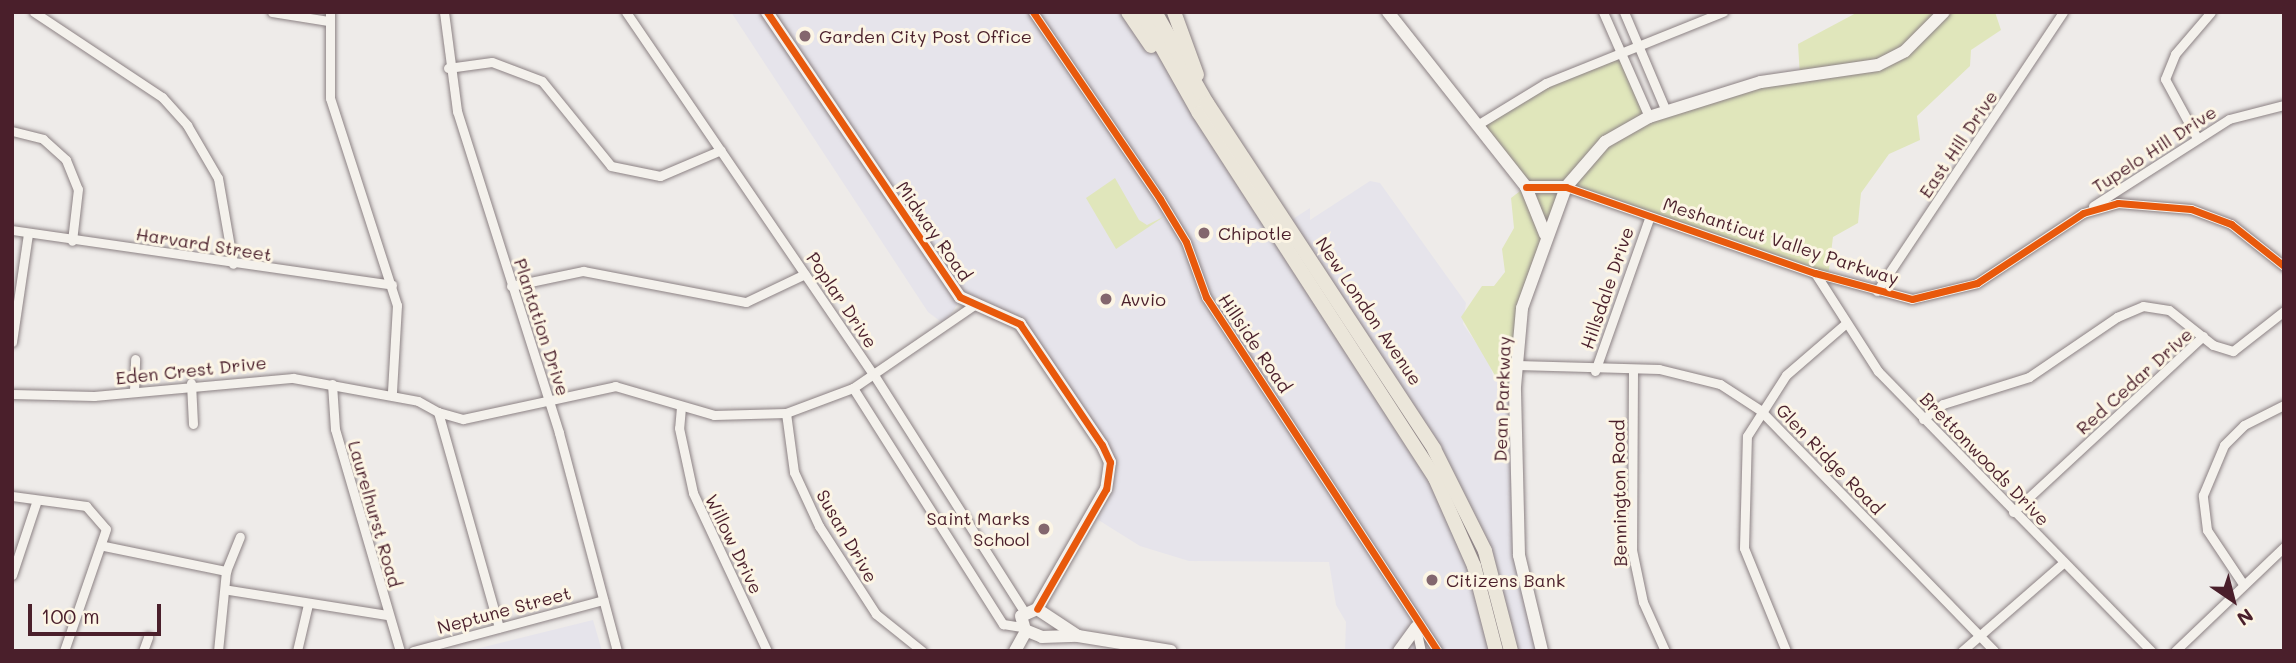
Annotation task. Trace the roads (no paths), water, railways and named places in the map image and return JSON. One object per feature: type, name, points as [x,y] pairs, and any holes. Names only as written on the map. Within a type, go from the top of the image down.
[{"type":"main road","points":[[1128,12],[1181,85]]},
{"type":"main road","name":"New London Avenue","points":[[1142,12],[1181,85],[1435,478],[1474,566],[1496,651]]},
{"type":"main road","name":"New London Avenue","points":[[1155,12],[1207,103],[1434,449],[1485,551],[1511,651]]},
{"type":"main road","points":[[1174,12],[1207,103]]},
{"type":"street","points":[[34,12],[162,97],[187,125],[218,178],[233,264]]},
{"type":"street","points":[[272,12],[329,17],[335,119],[392,285],[400,333],[392,392]]},
{"type":"street","name":"Plantation Drive","points":[[444,12],[448,68],[510,286],[548,397],[617,651]]},
{"type":"street","name":"Poplar Drive","points":[[626,12],[1035,612]]},
{"type":"street","name":"Midway Road","points":[[767,12],[960,297],[974,305],[1006,313],[1020,324],[1102,445],[1110,474],[1035,612],[1043,626],[1027,630]]},
{"type":"street","name":"Hillside Road","points":[[1033,12],[1160,199],[1186,242],[1206,297],[1416,625],[1438,651]]},
{"type":"street","points":[[1388,12],[1526,187],[1545,234]]},
{"type":"street","points":[[1603,12],[1649,117]]},
{"type":"street","points":[[1624,12],[1666,111]]},
{"type":"street","points":[[1476,125],[1537,87],[1640,50],[1723,12]]},
{"type":"street","name":"Dean Parkway","points":[[1542,651],[1531,618],[1517,532],[1517,365],[1522,309],[1545,234],[1566,187],[1605,142],[1649,117],[1761,82],[1878,65],[1905,51],[1944,12]]},
{"type":"street","name":"East Hill Drive","points":[[1877,291],[2063,12]]},
{"type":"street","points":[[2197,138],[2165,79],[2175,54],[2211,12]]},
{"type":"street","points":[[448,68],[492,62],[542,81],[611,166],[660,176],[721,149]]},
{"type":"street","name":"Tupelo Hill Drive","points":[[2083,213],[2197,138],[2238,116],[2284,105]]},
{"type":"street","points":[[12,131],[43,139],[66,160],[78,189],[72,241]]},
{"type":"street","points":[[1526,187],[1566,187]]},
{"type":"street","name":"Meshanticut Valley Parkway","points":[[1566,187],[1815,273],[1912,299],[1954,293],[2083,213],[2118,203],[2191,209],[2231,224],[2284,266]]},
{"type":"street","name":"Hillsdale Drive","points":[[1595,371],[1650,216]]},
{"type":"street","name":"Harvard Street","points":[[12,230],[72,241],[392,285]]},
{"type":"street","points":[[12,342],[28,233]]},
{"type":"street","points":[[510,286],[583,271],[746,302],[805,274]]},
{"type":"street","name":"Brettonwoods Drive","points":[[1815,273],[1844,325],[1923,419],[2151,651]]},
{"type":"street","name":"Eden Crest Drive","points":[[12,394],[134,392],[258,377],[392,392],[438,412],[463,419],[548,397],[615,386],[714,415],[786,413],[853,388],[974,305]]},
{"type":"street","points":[[1923,419],[1943,404],[2029,377],[2143,306],[2169,310],[2203,336]]},
{"type":"street","name":"Red Cedar Drive","points":[[2013,512],[2203,336],[2221,348],[2239,349],[2284,312]]},
{"type":"street","points":[[1786,651],[1744,548],[1747,436],[1760,410],[1786,375],[1844,325]]},
{"type":"street","points":[[134,392],[135,359]]},
{"type":"street","name":"Glen Ridge Road","points":[[1517,365],[1697,377],[1760,410],[1994,651]]},
{"type":"street","name":"Bennington Road","points":[[1633,371],[1632,550],[1643,602],[1665,651]]},
{"type":"street","points":[[191,383],[193,424]]},
{"type":"street","name":"Laurelhurst Road","points":[[332,384],[335,429],[387,615],[400,651]]},
{"type":"street","points":[[853,388],[1003,624],[1143,649],[1171,651]]},
{"type":"street","points":[[2243,584],[2207,530],[2203,495],[2224,445],[2244,425],[2284,405]]},
{"type":"street","name":"Willow Drive","points":[[681,407],[679,428],[693,494],[767,651]]},
{"type":"street","points":[[438,412],[499,628]]},
{"type":"street","name":"Susan Drive","points":[[786,413],[794,472],[819,526],[876,614],[893,634],[922,651]]},
{"type":"street","points":[[12,496],[96,512],[106,529],[104,546],[64,651]]},
{"type":"street","points":[[12,575],[37,500]]},
{"type":"street","points":[[218,651],[229,590],[226,571],[240,537]]},
{"type":"street","points":[[104,546],[226,571]]},
{"type":"street","points":[[2175,651],[2284,547]]},
{"type":"street","points":[[1962,651],[2064,562]]},
{"type":"street","points":[[229,590],[387,615]]},
{"type":"street","name":"Neptune Street","points":[[413,651],[603,600]]},
{"type":"street","points":[[297,651],[308,604]]},
{"type":"street","points":[[1015,651],[1035,612],[1078,636]]},
{"type":"street","points":[[1399,651],[1416,625]]},
{"type":"street","name":"Hillside Road","points":[[1416,625],[1421,651]]},
{"type":"street","points":[[143,651],[148,637]]},
{"type":"place","name":"Garden City Post Office","points":[[805,36]]},
{"type":"place","name":"Chipotle","points":[[1204,233]]},
{"type":"place","name":"Avvio","points":[[1106,299]]},
{"type":"place","name":"Saint Marks School","points":[[1044,529]]},
{"type":"place","name":"Citizens Bank","points":[[1432,580]]}]
